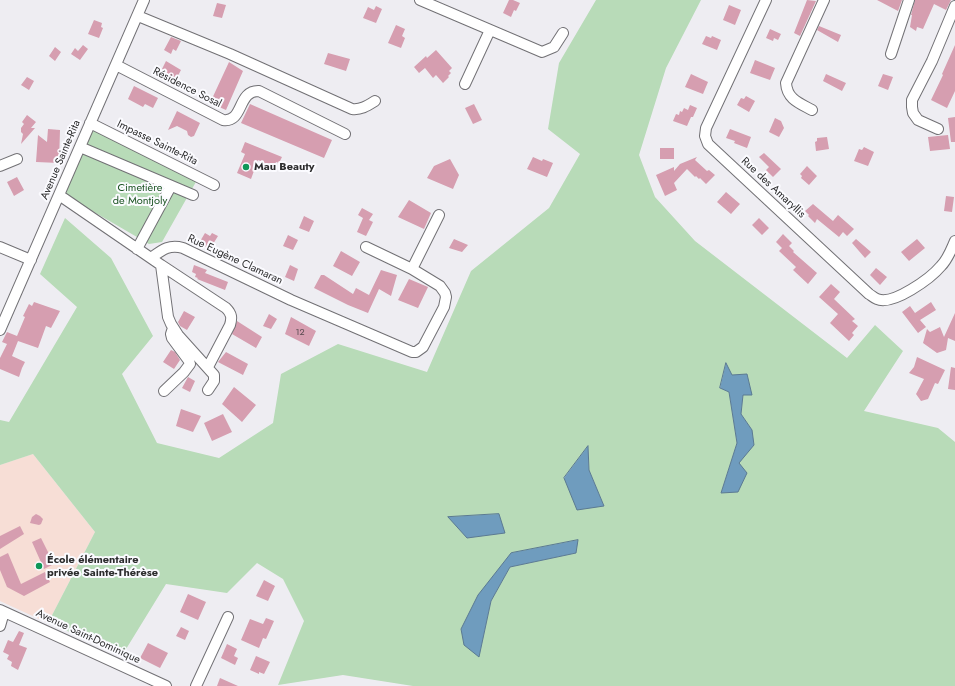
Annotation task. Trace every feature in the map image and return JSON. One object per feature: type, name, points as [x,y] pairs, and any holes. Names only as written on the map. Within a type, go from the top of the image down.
[{"type":"street","name":"Avenue Sainte-Rita","points":[[0,330],[144,0]]},
{"type":"street","points":[[420,0],[542,52],[554,47],[563,33]]},
{"type":"street","name":"Rue des Amaryllis","points":[[766,0],[706,128],[705,136],[708,144],[877,300],[895,298],[902,295],[951,261]]},
{"type":"street","points":[[812,110],[791,98],[786,83],[824,0]]},
{"type":"street","points":[[891,54],[909,0]]},
{"type":"street","points":[[938,129],[918,120],[913,113],[912,100],[932,61],[955,6]]},
{"type":"street","points":[[138,16],[230,54],[352,109],[358,110],[375,101]]},
{"type":"street","points":[[465,84],[490,30]]},
{"type":"street","name":"Résidence Sosal","points":[[116,65],[223,120],[229,120],[234,117],[247,95],[254,91],[260,91],[345,134]]},
{"type":"street","name":"Impasse Sainte-Rita","points":[[90,124],[214,185]]},
{"type":"street","points":[[80,147],[193,195]]},
{"type":"street","points":[[0,166],[17,160]]},
{"type":"street","points":[[137,249],[171,186]]},
{"type":"street","points":[[57,200],[151,258],[230,312],[230,325],[208,367]]},
{"type":"street","points":[[366,247],[412,269],[439,215]]},
{"type":"street","points":[[951,261],[955,241]]},
{"type":"street","name":"Rue Eugène Clamaran","points":[[151,258],[167,247],[175,246],[183,248],[291,300],[412,352],[416,352],[423,347],[444,307],[446,297],[443,288],[412,269]]},
{"type":"street","points":[[0,247],[31,260]]},
{"type":"street","points":[[161,266],[168,317],[173,328],[214,375],[215,378],[213,384],[208,390]]},
{"type":"street","points":[[164,391],[184,372],[190,364],[172,338],[171,334],[173,328]]},
{"type":"street","points":[[0,626],[2,611]]},
{"type":"street","name":"Avenue Saint-Dominique","points":[[2,611],[166,686]]},
{"type":"street","points":[[196,686],[228,618]]},
{"type":"shaded area","name":"École élémentaire privée Sainte-Thérèse","points":[[33,454],[95,532],[48,623],[0,601],[0,465]]},
{"type":"green space","points":[[596,0],[701,0],[666,68],[639,155],[655,197],[695,241],[847,358],[875,325],[903,351],[864,411],[938,428],[955,442],[955,686],[413,686],[343,675],[278,685],[304,621],[283,579],[257,563],[227,593],[166,584],[123,654],[48,623],[95,532],[33,454],[0,465],[0,420],[9,422],[77,307],[40,274],[65,218],[111,258],[153,336],[122,374],[157,443],[219,458],[273,423],[281,374],[338,344],[427,372],[471,271],[549,208],[580,154],[548,129],[559,63]],"holes":[[[726,364],[732,376],[747,375],[751,395],[743,395],[741,414],[752,430],[739,463],[721,493],[737,443],[729,392],[720,388]],[[588,447],[589,470],[604,506],[564,478]],[[575,553],[510,567],[491,601],[479,656],[461,629],[511,554]]]},
{"type":"green space","name":"Cimetière de Montjoly","points":[[92,125],[197,180],[162,242],[149,244],[63,194]]},
{"type":"water","points":[[726,363],[732,375],[747,374],[752,395],[743,395],[741,414],[752,430],[754,445],[739,463],[747,473],[738,492],[721,493],[737,443],[729,392],[720,388]]},
{"type":"water","points":[[588,446],[589,470],[604,506],[577,510],[564,478]]},
{"type":"water","points":[[499,514],[505,533],[467,538],[448,517]]},
{"type":"water","points":[[578,540],[576,553],[510,567],[491,601],[479,657],[464,645],[461,629],[478,595],[511,553]]},
{"type":"building","points":[[509,0],[520,3],[516,11],[514,10],[511,17],[503,13]]},
{"type":"building","points":[[807,0],[816,1],[800,36],[794,33]]},
{"type":"building","points":[[877,0],[902,0],[898,11]]},
{"type":"building","points":[[915,0],[951,0],[946,10],[934,4],[923,29],[917,27],[916,31],[910,27],[911,15]]},
{"type":"building","points":[[217,3],[226,5],[222,18],[213,16]]},
{"type":"building","points":[[729,5],[741,10],[735,25],[723,20]]},
{"type":"building","points":[[376,6],[382,9],[376,23],[363,18],[368,7],[374,10]]},
{"type":"building","points":[[94,20],[102,23],[101,27],[103,28],[99,38],[88,34]]},
{"type":"building","points":[[396,25],[405,29],[402,36],[405,38],[401,48],[388,43]]},
{"type":"building","points":[[819,26],[841,35],[838,42],[817,30]]},
{"type":"building","points":[[770,29],[781,34],[778,40],[774,38],[773,41],[766,38]]},
{"type":"building","points":[[706,36],[711,38],[712,36],[721,40],[717,50],[702,44]]},
{"type":"building","points":[[171,37],[181,41],[176,51],[173,49],[171,54],[164,50]]},
{"type":"building","points":[[83,45],[88,49],[80,60],[71,54],[75,48],[78,51]]},
{"type":"building","points":[[955,45],[955,91],[947,108],[931,100]]},
{"type":"building","points":[[55,47],[61,52],[55,61],[49,56]]},
{"type":"building","points":[[436,50],[452,68],[449,71],[451,73],[448,76],[449,77],[443,83],[436,75],[433,78],[425,68],[419,73],[414,67],[426,56],[427,58]]},
{"type":"building","points":[[328,53],[350,59],[346,71],[324,64]]},
{"type":"building","points":[[755,60],[775,68],[770,80],[750,73]]},
{"type":"building","points":[[166,61],[181,70],[173,85],[158,77]]},
{"type":"building","points":[[229,62],[243,71],[226,110],[210,103]]},
{"type":"building","points":[[691,74],[708,82],[703,94],[685,87]]},
{"type":"building","points":[[826,74],[846,83],[842,91],[823,81]]},
{"type":"building","points":[[883,74],[893,77],[888,90],[878,86]]},
{"type":"building","points":[[27,77],[34,81],[29,90],[21,85]]},
{"type":"building","points":[[134,86],[158,98],[153,108],[145,104],[143,107],[128,99]]},
{"type":"building","points":[[746,96],[755,101],[749,112],[737,105],[741,98],[744,99]]},
{"type":"building","points":[[250,104],[332,140],[324,158],[241,123]]},
{"type":"building","points":[[474,104],[482,120],[473,124],[465,108]]},
{"type":"building","points":[[690,105],[697,108],[687,126],[673,121],[676,114],[679,115],[680,111],[682,112],[684,108],[688,110]]},
{"type":"building","points":[[177,111],[200,123],[194,136],[191,137],[188,135],[187,131],[177,126],[168,130]]},
{"type":"building","points":[[27,115],[36,122],[31,128],[35,128],[21,144],[23,134],[21,132],[21,128],[24,124],[22,122]]},
{"type":"building","points":[[955,117],[955,142],[951,142],[948,118]]},
{"type":"building","points":[[775,118],[781,121],[784,128],[779,137],[769,132]]},
{"type":"building","points":[[48,129],[60,130],[59,163],[36,162],[38,135],[47,142]]},
{"type":"building","points":[[730,129],[751,137],[747,148],[726,138]]},
{"type":"building","points":[[948,135],[950,149],[930,151],[928,137]]},
{"type":"building","points":[[827,137],[829,149],[816,151],[815,142],[817,141],[817,138]]},
{"type":"building","points":[[245,142],[282,157],[279,163],[276,162],[274,167],[258,160],[251,179],[237,173],[245,154],[241,152]]},
{"type":"building","points":[[864,147],[874,152],[868,166],[854,161],[859,149],[862,150]]},
{"type":"building","points":[[660,148],[674,148],[674,159],[660,159]]},
{"type":"building","points":[[764,153],[781,169],[773,177],[766,170],[769,167],[759,157]]},
{"type":"building","points":[[533,157],[542,161],[543,159],[553,163],[547,177],[527,169]]},
{"type":"building","points":[[697,157],[695,160],[707,171],[709,170],[715,175],[706,184],[700,178],[695,177],[687,169],[674,183],[677,190],[665,196],[656,175],[674,167],[674,171],[680,164]]},
{"type":"building","points":[[450,159],[459,175],[453,189],[427,178],[434,166]]},
{"type":"building","points":[[807,166],[817,176],[809,185],[801,178],[802,176],[800,174]]},
{"type":"building","points":[[17,177],[24,190],[14,196],[7,182]]},
{"type":"building","points":[[726,192],[740,204],[731,214],[717,202]]},
{"type":"building","points":[[946,196],[954,197],[952,212],[944,211]]},
{"type":"building","points":[[409,200],[431,213],[424,229],[398,217]]},
{"type":"building","points":[[813,204],[833,221],[838,215],[854,229],[847,236],[843,232],[839,237],[817,219],[815,223],[805,211]]},
{"type":"building","points":[[362,208],[373,214],[369,220],[373,222],[366,236],[357,232],[363,218],[358,215]]},
{"type":"building","points":[[304,216],[314,221],[309,232],[299,228]]},
{"type":"building","points":[[759,218],[769,228],[762,235],[752,225]]},
{"type":"building","points":[[205,233],[210,236],[212,233],[218,236],[210,249],[199,243]]},
{"type":"building","points":[[783,234],[792,243],[789,246],[794,251],[793,252],[817,273],[808,284],[793,270],[796,267],[779,251],[782,248],[776,242]]},
{"type":"building","points":[[288,235],[298,240],[293,250],[283,246]]},
{"type":"building","points":[[454,239],[468,245],[462,252],[449,248]]},
{"type":"building","points":[[856,239],[871,252],[865,258],[852,243]]},
{"type":"building","points":[[917,239],[925,248],[909,261],[901,252]]},
{"type":"building","points":[[341,251],[360,262],[352,276],[333,266]]},
{"type":"building","points":[[194,265],[207,270],[205,273],[228,282],[225,290],[197,279],[198,278],[195,277],[196,274],[192,272]]},
{"type":"building","points":[[290,265],[298,269],[294,281],[285,277]]},
{"type":"building","points":[[876,268],[887,277],[880,285],[870,275]]},
{"type":"building","points":[[381,270],[397,275],[391,296],[379,289],[368,313],[314,288],[321,275],[324,275],[353,294],[356,288],[369,295]]},
{"type":"building","points":[[409,279],[428,287],[418,308],[398,300]]},
{"type":"building","points":[[831,284],[840,292],[834,299],[855,319],[852,321],[858,326],[852,333],[854,335],[849,341],[830,323],[838,314],[819,297]]},
{"type":"building","points":[[34,302],[60,311],[51,328],[46,326],[38,348],[18,341],[12,356],[25,362],[19,377],[0,369],[0,358],[7,344],[2,342],[7,332],[17,336],[25,317],[23,316],[29,304],[32,306]]},
{"type":"building","points":[[931,302],[936,310],[920,320],[926,327],[918,333],[902,312],[910,306],[915,313]]},
{"type":"building","points":[[184,311],[195,317],[187,330],[180,326],[178,322]]},
{"type":"building","points":[[955,313],[955,341],[948,338],[946,350],[937,353],[923,343],[927,329],[930,332],[940,327],[944,337]]},
{"type":"building","points":[[269,314],[277,319],[271,329],[263,326]]},
{"type":"building","points":[[291,317],[316,331],[309,346],[285,334]]},
{"type":"building","points":[[237,321],[262,337],[256,348],[232,334]]},
{"type":"building","points":[[171,350],[175,352],[180,360],[174,369],[163,362]]},
{"type":"building","points":[[226,352],[248,364],[243,375],[218,362]]},
{"type":"building","points":[[917,357],[945,370],[938,384],[935,383],[928,399],[921,401],[916,394],[924,379],[909,373],[914,367]]},
{"type":"building","points":[[951,367],[955,368],[955,390],[948,389]]},
{"type":"building","points":[[188,377],[195,381],[190,392],[182,388]]},
{"type":"building","points":[[234,387],[256,405],[242,422],[222,404]]},
{"type":"building","points":[[181,409],[201,416],[193,432],[176,426]]},
{"type":"building","points":[[223,414],[232,432],[212,441],[204,423]]},
{"type":"building","points":[[36,514],[43,519],[39,525],[30,523],[32,517]]},
{"type":"building","points":[[20,526],[24,534],[0,549],[0,536]]},
{"type":"building","points":[[41,538],[54,564],[44,569],[32,542]]},
{"type":"building","points":[[8,553],[21,584],[45,572],[50,582],[24,596],[7,587],[0,570],[0,557]]},
{"type":"building","points":[[264,580],[275,586],[268,601],[256,596]]},
{"type":"building","points":[[188,594],[206,602],[198,620],[180,612]]},
{"type":"building","points":[[266,618],[274,621],[266,639],[263,638],[259,648],[241,640],[250,619],[263,624]]},
{"type":"building","points":[[181,627],[189,631],[185,640],[176,636]]},
{"type":"building","points":[[19,631],[24,633],[19,645],[27,648],[18,670],[11,666],[12,662],[7,659],[9,655],[3,652],[8,640],[13,642]]},
{"type":"building","points":[[148,643],[168,653],[160,668],[140,658]]},
{"type":"building","points":[[227,644],[237,649],[234,656],[238,658],[235,665],[221,658]]},
{"type":"building","points":[[256,656],[270,662],[264,674],[259,672],[259,674],[250,670]]},
{"type":"building","points":[[220,678],[238,686],[217,686]]},
{"type":"place","name":"Mau Beauty","points":[[246,167]]},
{"type":"place","name":"École élémentaire privée Sainte-Thérèse","points":[[39,566]]}]
